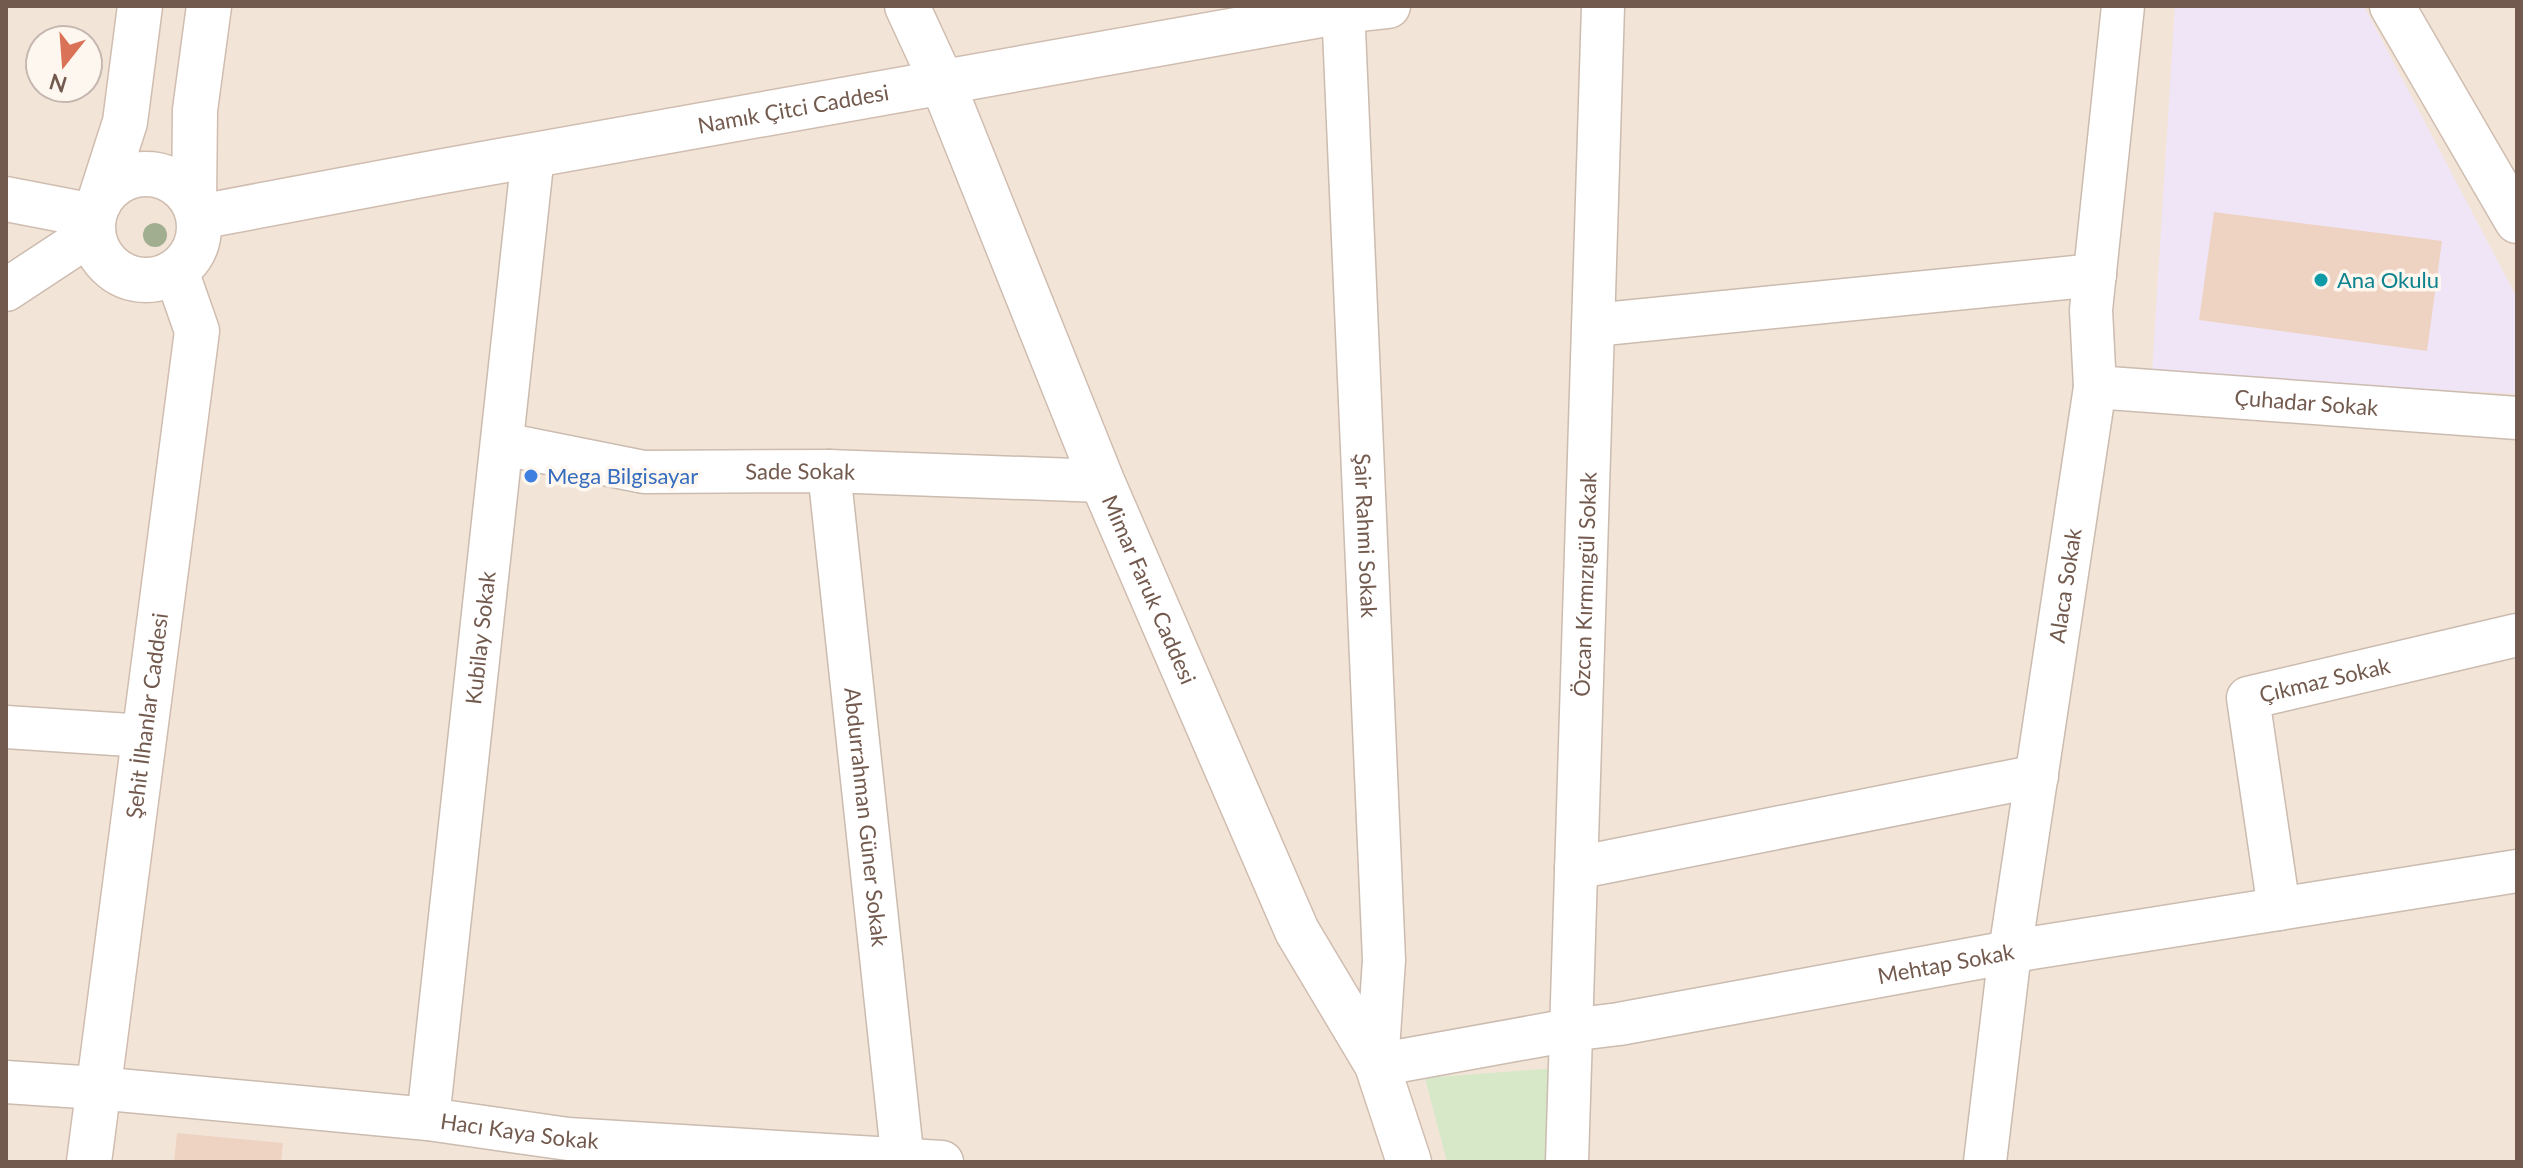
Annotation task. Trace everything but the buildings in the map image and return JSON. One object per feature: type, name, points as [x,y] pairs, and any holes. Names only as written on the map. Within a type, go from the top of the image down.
[{"type":"street","points":[[140,6],[125,122],[96,217],[97,247],[105,260],[131,278],[146,280],[162,278],[188,261],[199,233],[195,110],[209,6]]},
{"type":"street","name":"Mimar Faruk Caddesi","points":[[907,6],[942,82],[1102,481],[1297,931],[1377,1065],[1409,1162]]},
{"type":"street","name":"Namık Çitci Caddesi","points":[[196,210],[533,155],[1343,9],[1388,6]]},
{"type":"street","name":"Özcan Kırmızıgül Sokak","points":[[1567,1162],[1603,6]]},
{"type":"street","name":"Alaca Sokak","points":[[1985,1162],[2010,952],[2095,387],[2091,310],[2123,6]]},
{"type":"street","points":[[2392,6],[2517,221]]},
{"type":"street","name":"Şair Rahmi Sokak","points":[[1343,9],[1384,960],[1377,1065]]},
{"type":"street","name":"Kubilay Sokak","points":[[428,1119],[533,155]]},
{"type":"street","points":[[6,290],[96,217],[117,182],[129,176],[157,175],[172,180],[185,190],[196,210]]},
{"type":"street","points":[[6,199],[96,217]]},
{"type":"street","name":"Şehit İlhanlar Caddesi","points":[[89,1162],[197,331],[176,271]]},
{"type":"street","points":[[1594,325],[2095,275]]},
{"type":"street","name":"Çuhadar Sokak","points":[[2095,387],[2517,418]]},
{"type":"street","name":"Sade Sokak","points":[[503,444],[644,472],[829,471],[1102,481]]},
{"type":"street","name":"Abdurrahman Güner Sokak","points":[[829,471],[916,1161]]},
{"type":"street","name":"Çıkmaz Sokak","points":[[2279,909],[2248,698],[2517,635]]},
{"type":"street","points":[[6,727],[145,736]]},
{"type":"street","points":[[1576,868],[2037,776]]},
{"type":"street","name":"Mehtap Sokak","points":[[1377,1065],[2010,952],[2517,871]]},
{"type":"street","name":"Hacı Kaya Sokak","points":[[6,1082],[428,1119],[566,1150],[916,1161]]},
{"type":"shaded area","points":[[6,6],[2517,6],[2517,1162],[6,1162]]},
{"type":"shaded area","points":[[2175,6],[2364,6],[2517,298],[2517,394],[2152,374]]},
{"type":"green space","points":[[1556,1068],[1552,1162],[1447,1162],[1425,1078]]},
{"type":"place","name":"Ana Okulu","points":[[2321,280]]},
{"type":"place","name":"Mega Bilgisayar","points":[[531,476]]}]
